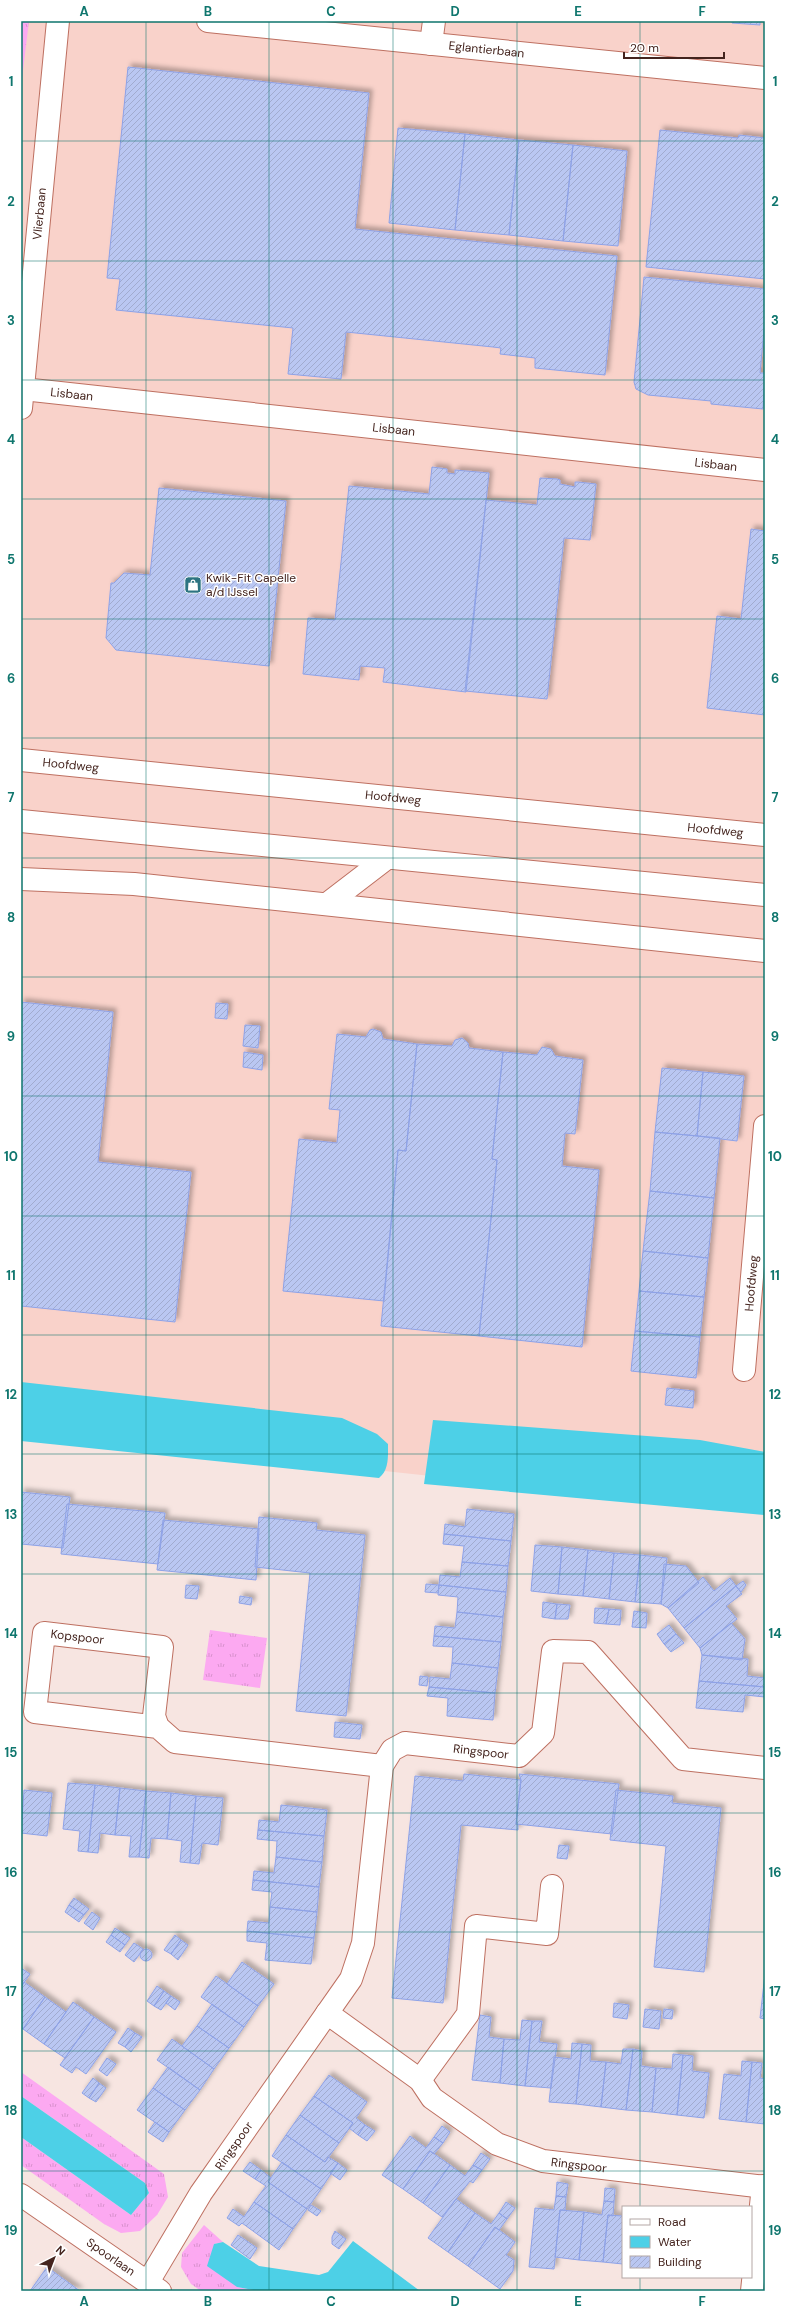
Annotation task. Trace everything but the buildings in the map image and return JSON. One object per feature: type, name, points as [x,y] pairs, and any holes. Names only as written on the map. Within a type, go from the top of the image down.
[{"type":"street","name":"Vlierbaan","points":[[22,399],[58,21]]},
{"type":"street","name":"Eglantierbaan","points":[[208,21],[765,78]]},
{"type":"street","points":[[431,44],[434,21]]},
{"type":"street","name":"Lisbaan","points":[[22,399],[765,470]]},
{"type":"street","name":"Hoofdweg","points":[[21,760],[765,835]]},
{"type":"street","points":[[21,820],[765,895]]},
{"type":"street","points":[[327,904],[387,858]]},
{"type":"street","points":[[21,879],[134,884],[765,951]]},
{"type":"street","name":"Hoofdweg","points":[[744,1370],[765,1126]]},
{"type":"street","name":"Kopspoor","points":[[44,1633],[162,1647],[154,1716],[158,1727],[35,1712],[44,1633]]},
{"type":"street","name":"Ringspoor","points":[[154,2287],[201,2193],[351,1979],[363,1943],[382,1766],[392,1750],[405,1743],[519,1756],[543,1732],[552,1651],[588,1652],[683,1759],[765,1768]]},
{"type":"street","points":[[158,1727],[175,1742],[382,1766]]},
{"type":"street","points":[[420,2080],[468,2014],[476,1926],[547,1934],[552,1886]]},
{"type":"street","name":"Ringspoor","points":[[327,2013],[420,2080],[432,2098],[497,2144],[543,2161],[764,2187],[752,2291]]},
{"type":"street","name":"Spoorlaan","points":[[21,2195],[154,2287]]},
{"type":"shaded area","points":[[21,21],[765,21],[765,1512],[21,1432]]},
{"type":"green space","points":[[21,21],[29,21],[21,87]]},
{"type":"green space","points":[[210,1630],[267,1638],[260,1688],[203,1680]]},
{"type":"green space","points":[[21,2072],[164,2174],[168,2197],[157,2215],[140,2231],[121,2233],[104,2224],[21,2165],[21,2137],[131,2215],[149,2193],[145,2183],[21,2096]]},
{"type":"green space","points":[[204,2225],[223,2242],[214,2244],[237,2287],[259,2291],[201,2291],[191,2284],[181,2267],[182,2253]]},
{"type":"water","points":[[21,1382],[342,1418],[377,1434],[388,1444],[387,1463],[385,1471],[379,1478],[21,1441]]},
{"type":"water","points":[[433,1420],[700,1440],[765,1452],[765,1515],[424,1484]]},
{"type":"water","points":[[21,2096],[145,2183],[149,2193],[131,2215],[21,2137]]},
{"type":"water","points":[[353,2241],[420,2291],[259,2291],[237,2287],[207,2266],[214,2244],[223,2242],[259,2266],[319,2275],[328,2272]]},
{"type":"place","name":"Kwik-Fit Capelle a/d IJssel","points":[[193,585]]}]
